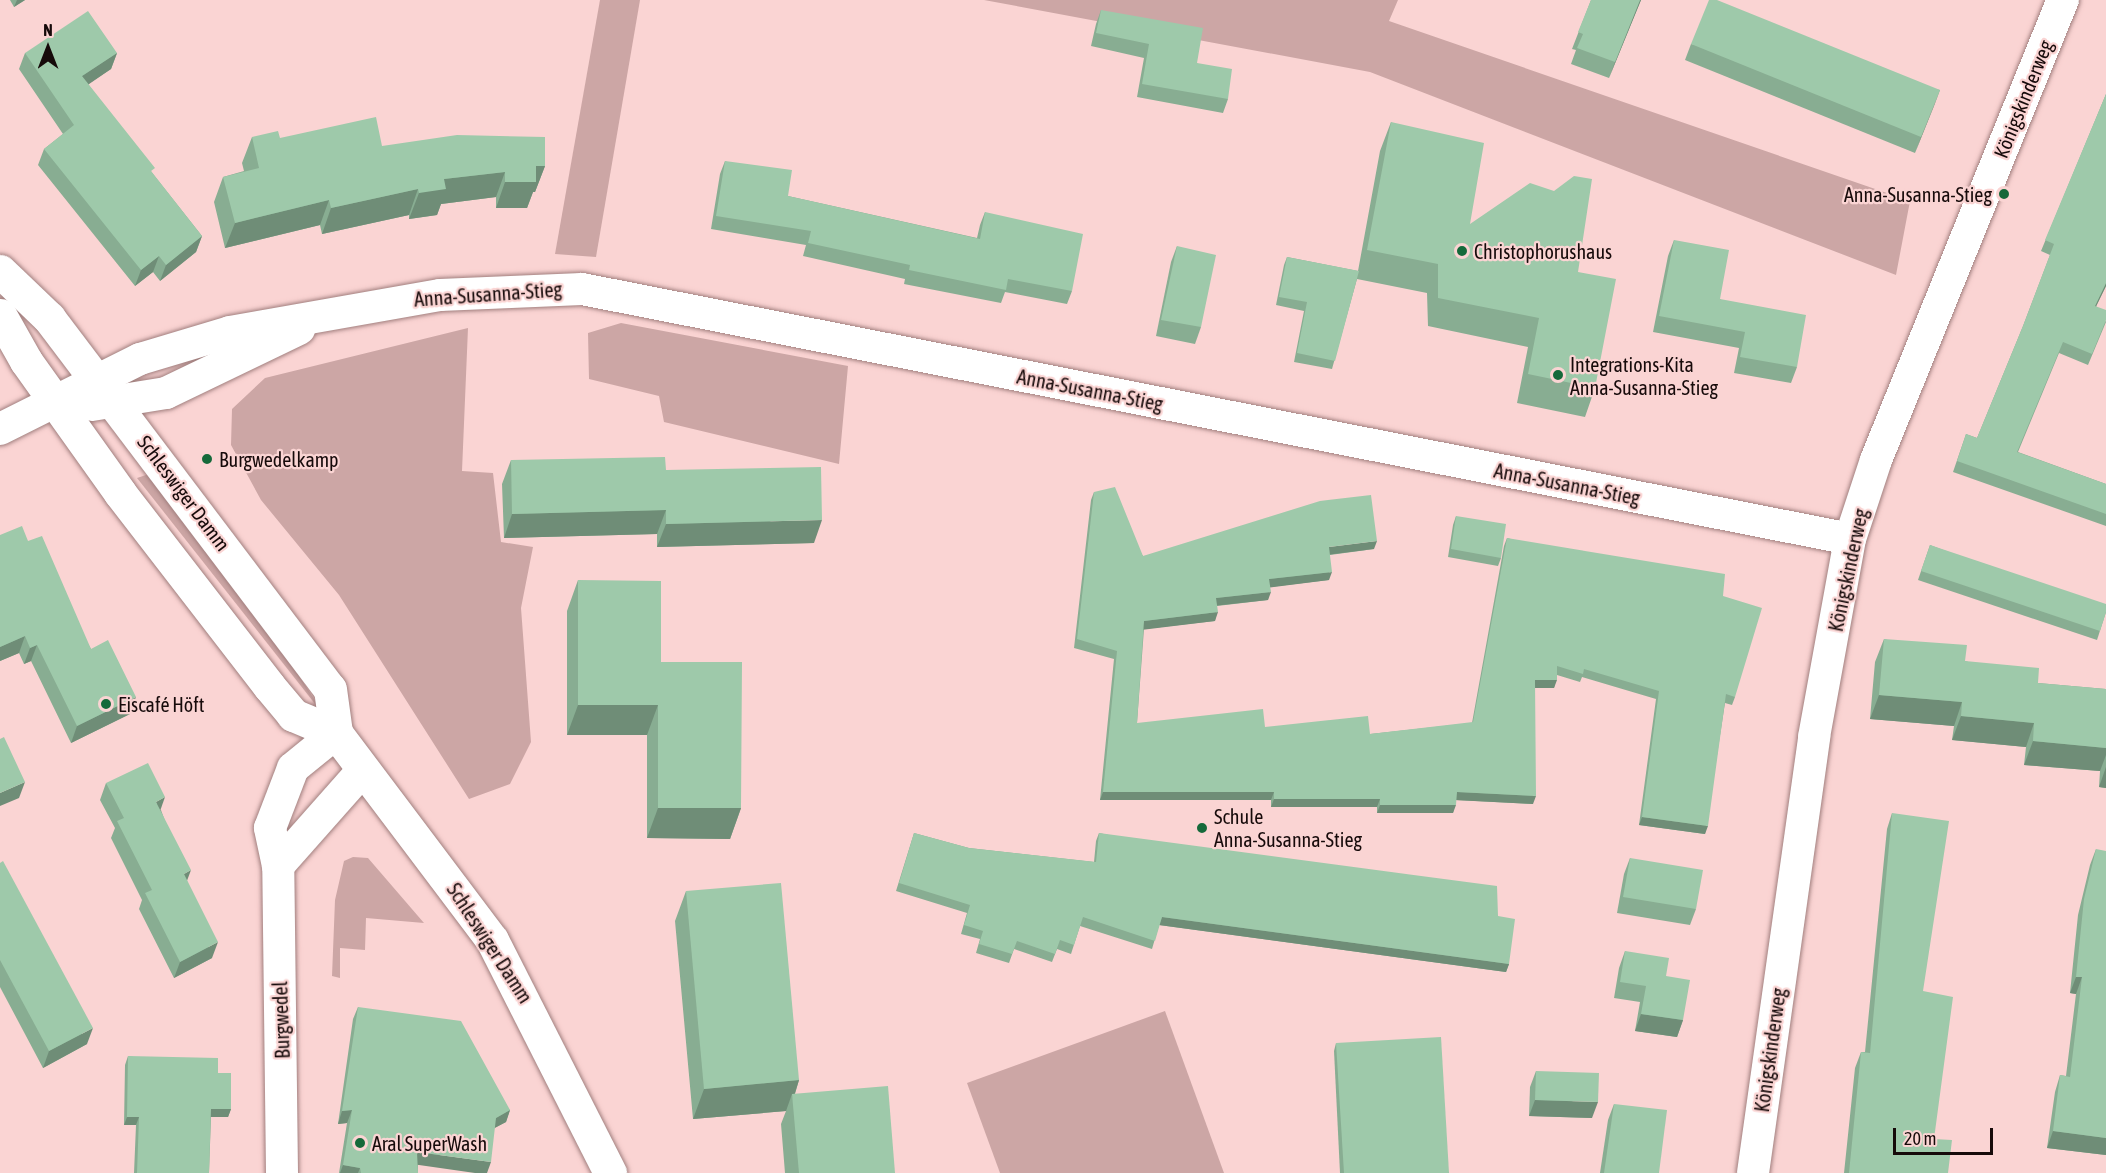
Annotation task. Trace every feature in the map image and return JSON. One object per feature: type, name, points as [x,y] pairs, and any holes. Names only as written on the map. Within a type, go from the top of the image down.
[{"type":"main road","name":"Schleswiger Damm","points":[[0,271],[49,318],[330,689],[336,733],[492,940],[526,998],[610,1173]]},
{"type":"main road","points":[[0,315],[58,404],[293,715],[336,733]]},
{"type":"street","name":"Königskinderweg","points":[[1753,1173],[1814,737],[1850,539],[1876,460],[2062,0]]},
{"type":"street","name":"Anna-Susanna-Stieg","points":[[58,404],[96,380],[188,344],[328,315],[469,292],[582,289],[1850,539]]},
{"type":"street","name":"Anna-Susanna-Stieg","points":[[58,404],[116,405],[166,393],[328,315]]},
{"type":"street","points":[[0,429],[58,404]]},
{"type":"street","name":"Burgwedel","points":[[282,1173],[278,866],[270,828],[289,777],[336,733]]},
{"type":"street","points":[[278,866],[363,770]]},
{"type":"shaded area","points":[[600,0],[640,0],[596,257],[555,254]]},
{"type":"shaded area","points":[[984,0],[1398,0],[1389,21],[1910,201],[1896,275],[1370,72]]},
{"type":"shaded area","points":[[621,323],[848,366],[839,464],[664,422],[659,396],[589,379],[588,333]]},
{"type":"shaded area","points":[[468,328],[462,471],[493,473],[501,542],[533,547],[521,608],[531,742],[510,784],[469,799],[339,595],[261,500],[231,445],[232,409],[265,378]]},
{"type":"shaded area","points":[[149,474],[281,648],[327,719],[137,478]]},
{"type":"shaded area","points":[[353,857],[368,858],[424,923],[366,918],[365,950],[340,948],[340,978],[332,976],[335,900],[344,861]]},
{"type":"shaded area","points":[[1165,1011],[1224,1173],[1000,1173],[967,1083]]},
{"type":"building","points":[[1591,0],[1640,0],[1615,62],[1577,48],[1583,34],[1578,32]]},
{"type":"building","points":[[1709,0],[1717,0],[1940,90],[1921,137],[1691,44]]},
{"type":"building","points":[[1101,10],[1203,28],[1197,63],[1232,69],[1228,99],[1142,84],[1149,44],[1096,33]]},
{"type":"building","points":[[88,11],[117,53],[82,76],[155,168],[151,171],[202,236],[166,265],[159,256],[141,270],[44,149],[74,125],[25,53]]},
{"type":"building","points":[[2106,94],[2106,283],[2095,306],[2106,310],[2106,320],[2092,354],[2063,342],[2017,452],[2106,484],[2106,514],[1957,461],[1966,434],[1977,438],[2023,326],[2054,244],[2045,240]]},
{"type":"building","points":[[376,117],[382,146],[457,135],[545,137],[545,166],[536,166],[536,182],[505,182],[505,172],[444,179],[446,189],[419,193],[418,189],[331,208],[329,200],[235,223],[223,177],[259,168],[252,137],[278,131],[280,138]]},
{"type":"building","points":[[1391,122],[1484,143],[1470,224],[1530,183],[1554,191],[1574,176],[1592,179],[1578,272],[1616,279],[1595,388],[1528,374],[1539,318],[1438,298],[1438,264],[1367,250]]},
{"type":"building","points":[[725,161],[792,170],[788,196],[980,239],[985,212],[1083,234],[1072,291],[1008,279],[1006,290],[909,270],[910,265],[808,243],[811,231],[716,216]]},
{"type":"building","points":[[1674,240],[1729,250],[1720,299],[1806,315],[1797,367],[1740,357],[1745,332],[1659,316]]},
{"type":"building","points":[[1177,246],[1216,255],[1201,327],[1161,320]]},
{"type":"building","points":[[1287,257],[1359,271],[1335,361],[1297,353],[1307,302],[1279,297]]},
{"type":"building","points":[[665,457],[666,470],[821,467],[822,520],[666,524],[666,510],[512,514],[511,460]]},
{"type":"building","points":[[1115,487],[1143,556],[1320,501],[1371,495],[1377,541],[1329,547],[1332,572],[1269,579],[1271,592],[1216,598],[1218,612],[1144,621],[1137,723],[1263,709],[1265,727],[1368,716],[1370,734],[1473,722],[1507,538],[1725,574],[1723,596],[1762,608],[1735,697],[1726,694],[1708,826],[1642,817],[1659,691],[1584,669],[1583,674],[1557,666],[1557,680],[1535,680],[1536,796],[1457,792],[1456,805],[1380,805],[1380,799],[1274,799],[1274,792],[1103,792],[1117,651],[1077,639],[1094,492]]},
{"type":"building","points":[[1456,516],[1506,524],[1501,558],[1451,549]]},
{"type":"building","points":[[22,526],[28,541],[42,536],[91,649],[108,640],[136,697],[77,726],[37,645],[30,648],[25,636],[0,647],[0,535]]},
{"type":"building","points":[[1930,545],[2106,604],[2100,631],[1921,571]]},
{"type":"building","points":[[578,580],[661,581],[661,662],[742,662],[741,808],[658,808],[658,705],[578,705]]},
{"type":"building","points":[[1884,639],[1967,645],[1965,661],[2039,668],[2038,683],[2106,689],[2106,748],[2033,741],[2034,723],[1961,716],[1962,702],[1879,695]]},
{"type":"building","points":[[4,737],[25,782],[0,793],[0,739]]},
{"type":"building","points":[[148,763],[165,797],[156,802],[191,870],[184,874],[218,942],[180,962],[145,893],[152,890],[117,821],[124,818],[106,783]]},
{"type":"building","points":[[1892,813],[1949,821],[1923,991],[1953,997],[1934,1139],[1952,1140],[1948,1173],[1849,1173],[1861,1052],[1870,1053]]},
{"type":"building","points":[[914,833],[969,848],[1096,862],[1099,833],[1497,886],[1498,916],[1515,919],[1509,964],[1162,917],[1155,941],[1083,917],[1074,945],[1060,940],[1055,954],[1017,941],[1012,954],[979,944],[983,931],[964,925],[970,905],[899,883]]},
{"type":"building","points":[[2096,849],[2106,851],[2106,1138],[2053,1131],[2060,1075],[2070,1077],[2082,977],[2076,977],[2084,899]]},
{"type":"building","points":[[1630,858],[1703,870],[1696,909],[1623,897]]},
{"type":"building","points":[[3,861],[93,1028],[49,1051],[0,960],[0,863]]},
{"type":"building","points":[[781,883],[799,1080],[704,1089],[686,891]]},
{"type":"building","points":[[1625,951],[1669,958],[1666,976],[1690,980],[1683,1020],[1641,1014],[1646,986],[1620,982]]},
{"type":"building","points":[[358,1007],[461,1021],[510,1110],[496,1118],[491,1162],[417,1152],[418,1173],[361,1173],[360,1168],[343,1165],[352,1110],[342,1111]]},
{"type":"building","points":[[1441,1037],[1449,1173],[1344,1173],[1336,1043]]},
{"type":"building","points":[[128,1056],[218,1058],[218,1073],[231,1073],[231,1109],[211,1109],[209,1173],[137,1173],[139,1117],[127,1117]]},
{"type":"building","points":[[1536,1071],[1599,1073],[1598,1102],[1535,1100]]},
{"type":"building","points":[[888,1086],[895,1173],[799,1173],[792,1094]]},
{"type":"building","points":[[1614,1104],[1667,1110],[1659,1173],[1604,1173]]},
{"type":"place","name":"Anna-Susanna-Stieg","points":[[2004,194]]},
{"type":"place","name":"Christophorushaus","points":[[1462,251]]},
{"type":"place","name":"Integrations-Kita Anna-Susanna-Stieg","points":[[1558,375]]},
{"type":"place","name":"Burgwedelkamp","points":[[207,459]]},
{"type":"place","name":"Eiscafé Höft","points":[[106,704]]},
{"type":"place","name":"Schule Anna-Susanna-Stieg","points":[[1202,828]]},
{"type":"place","name":"Aral SuperWash","points":[[360,1143]]}]
